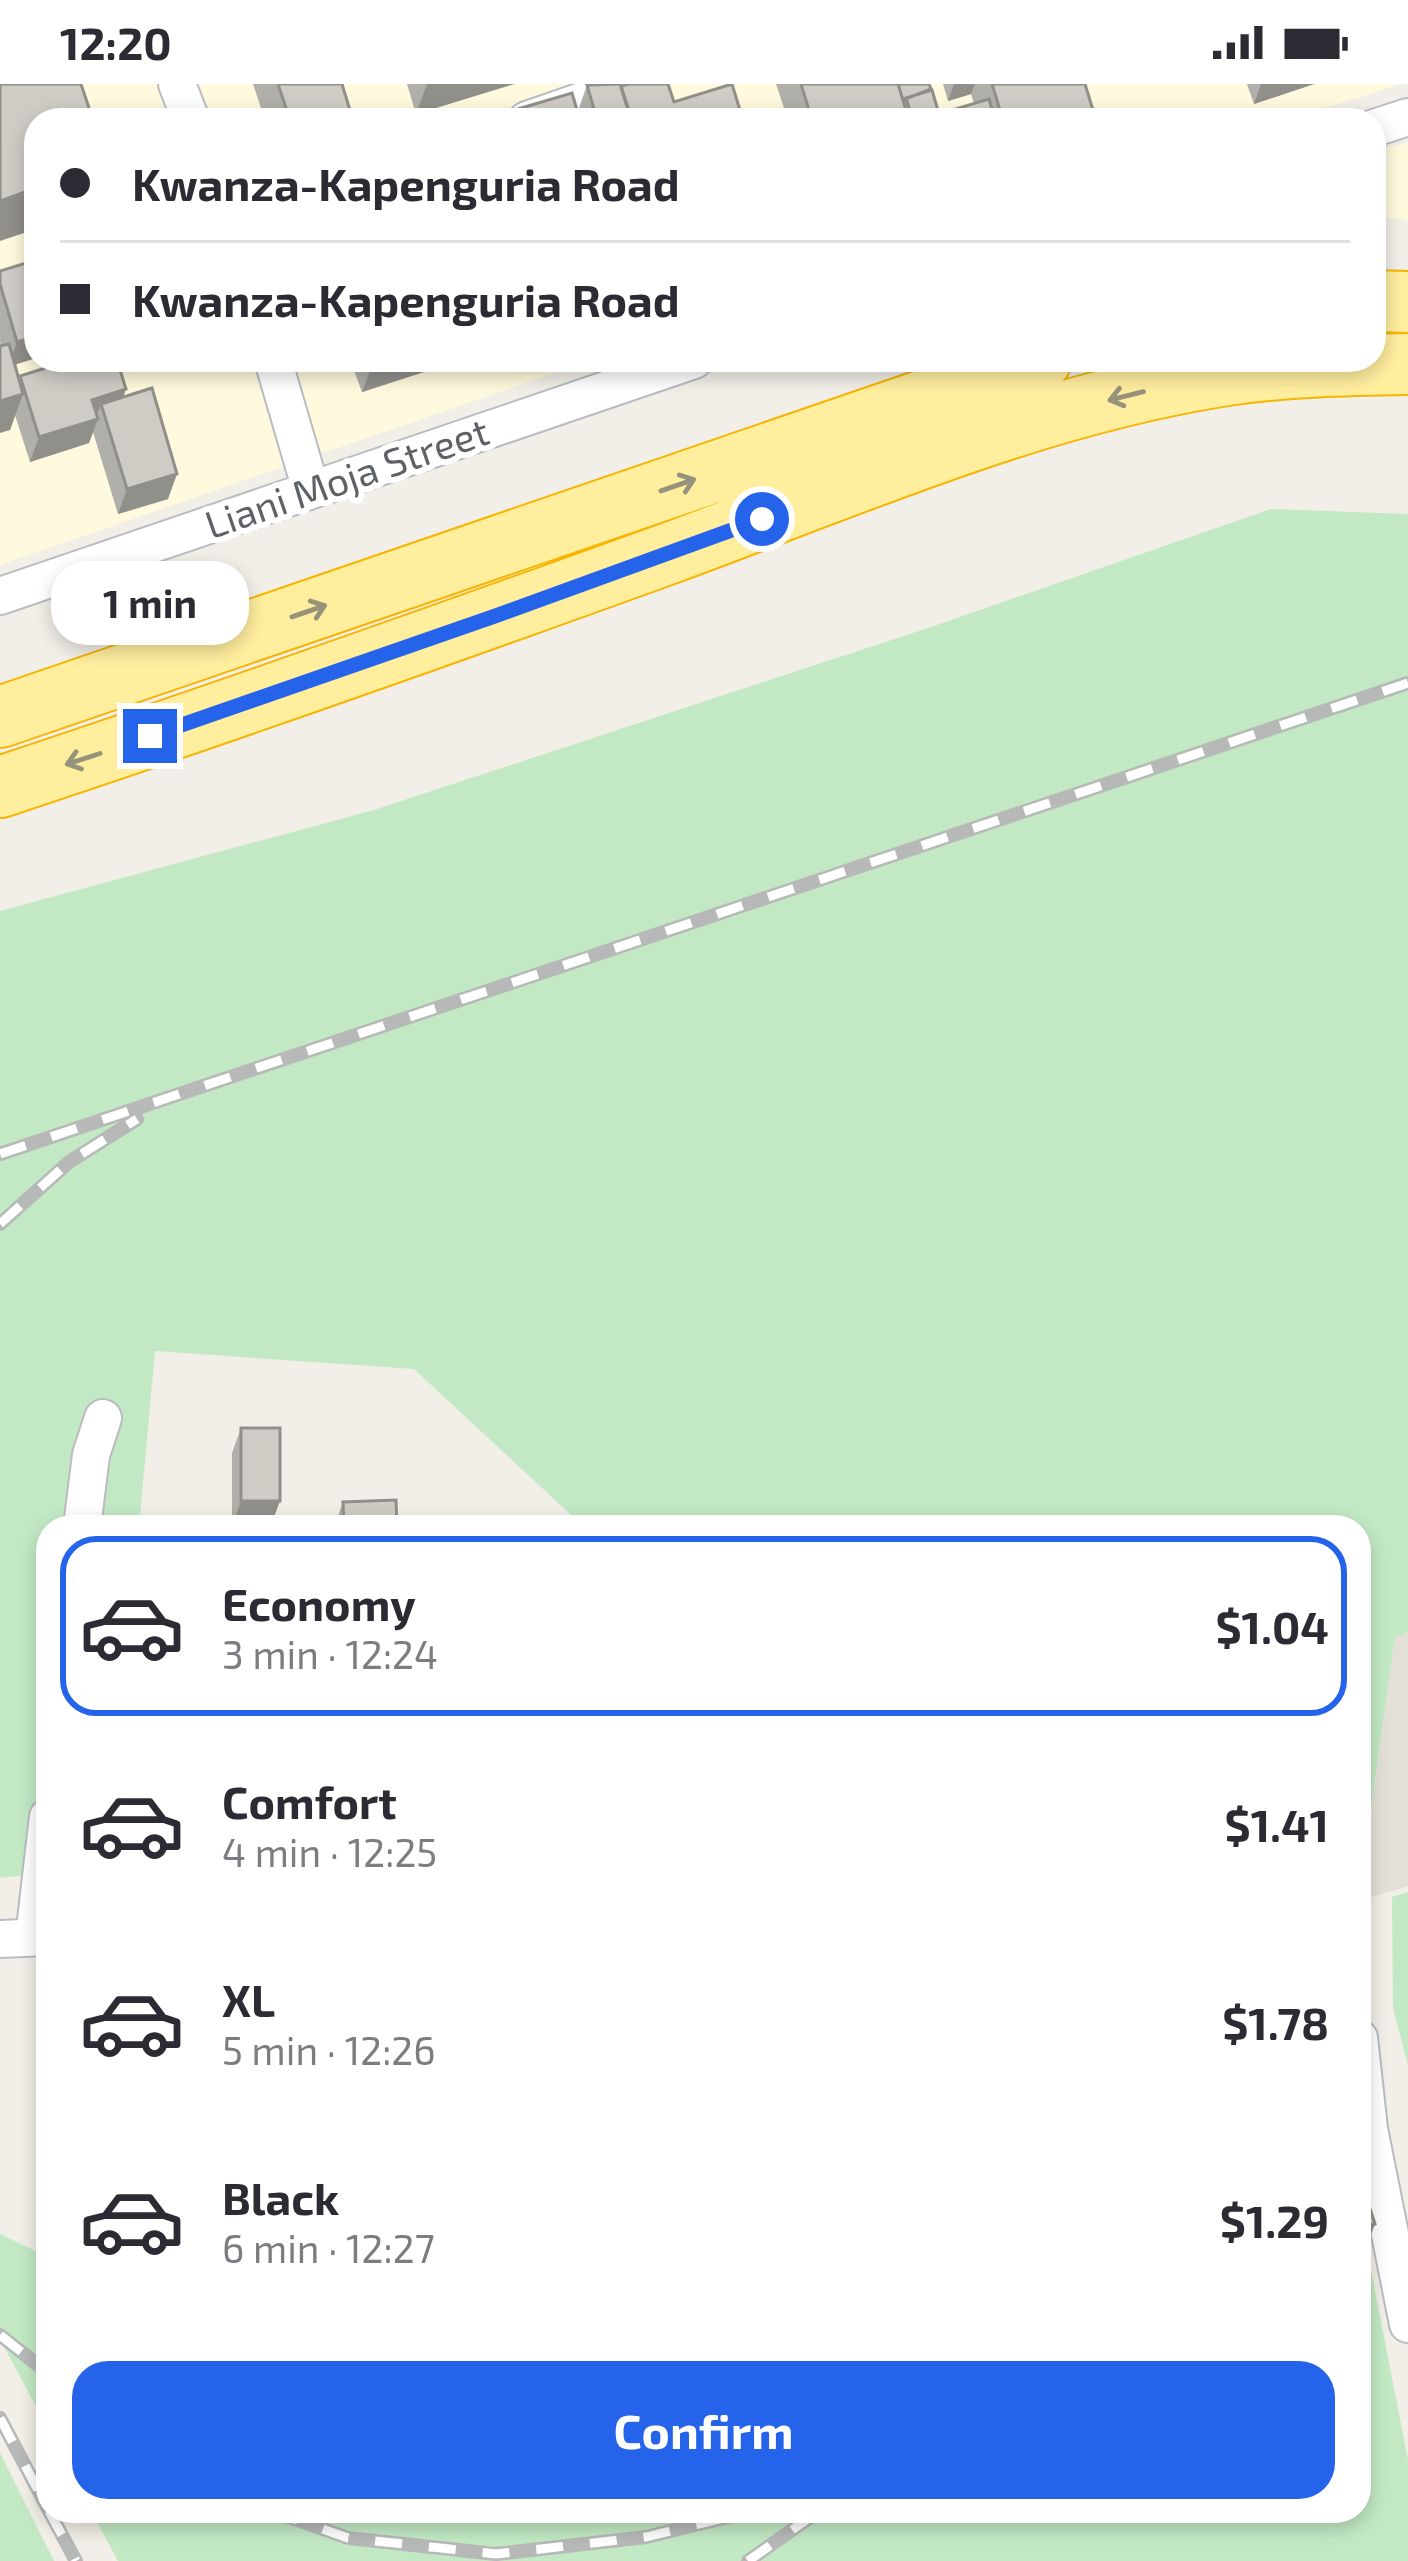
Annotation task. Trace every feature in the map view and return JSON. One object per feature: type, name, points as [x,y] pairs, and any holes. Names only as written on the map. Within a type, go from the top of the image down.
[{"type":"highway","points":[[0,717],[1006,372]]},
{"type":"highway","points":[[0,787],[498,615],[963,444],[1124,396],[1256,372]]},
{"type":"street","points":[[562,108],[631,84]]},
{"type":"street","points":[[277,372],[311,490]]},
{"type":"street","name":"Liani Moja Street","points":[[0,596],[659,372]]},
{"type":"street","points":[[84,1515],[91,1456],[103,1418]]},
{"type":"street","points":[[27,1938],[36,1886]]},
{"type":"street","points":[[1371,2139],[1408,2324]]},
{"type":"shaded area","points":[[0,84],[1400,84],[1325,108],[24,108],[24,372],[557,372],[0,565]]},
{"type":"shaded area","points":[[1408,142],[1408,221],[1386,217],[1386,148]]},
{"type":"shaded area","points":[[1408,1632],[1408,1886],[1371,1897],[1371,1813],[1395,1636]]},
{"type":"green space","points":[[1271,509],[1408,514],[1408,1632],[1395,1637],[1371,1808],[1371,1515],[571,1515],[414,1369],[155,1351],[140,1515],[36,1515],[36,1874],[0,1878],[0,911],[374,810],[934,626]]},
{"type":"green space","points":[[1408,1892],[1408,2065],[1393,2008],[1392,1897]]},
{"type":"green space","points":[[0,2234],[36,2251],[36,2406],[0,2339]]},
{"type":"green space","points":[[1371,2270],[1408,2460],[1408,2561],[118,2561],[97,2523],[1371,2523]]},
{"type":"green space","points":[[0,2453],[54,2561],[0,2561]]},
{"type":"building","points":[[0,84],[81,84],[89,108],[24,108],[24,192],[0,201]]},
{"type":"building","points":[[278,84],[342,84],[349,108],[286,108]]},
{"type":"building","points":[[620,84],[627,108],[594,108],[587,85]]},
{"type":"building","points":[[668,84],[674,102],[732,84],[739,108],[628,108],[621,86]]},
{"type":"building","points":[[801,84],[898,84],[905,108],[808,108]]},
{"type":"building","points":[[898,84],[929,84],[931,89],[903,100]]},
{"type":"building","points":[[992,84],[1085,84],[1092,108],[999,108]]},
{"type":"building","points":[[932,90],[937,108],[909,108],[906,98]]},
{"type":"building","points":[[572,93],[576,108],[521,108]]},
{"type":"building","points":[[989,99],[992,108],[959,108]]},
{"type":"building","points":[[24,264],[24,340],[17,342],[0,284],[0,271]]},
{"type":"building","points":[[9,344],[23,394],[0,401],[0,346]]},
{"type":"building","points":[[121,372],[126,389],[92,400],[98,419],[39,437],[20,376]]},
{"type":"building","points":[[152,388],[177,474],[127,489],[101,404]]},
{"type":"building","points":[[241,1428],[280,1428],[280,1501],[241,1501]]},
{"type":"building","points":[[396,1500],[397,1515],[344,1515],[343,1502]]},
{"type":"railway","points":[[0,1154],[1408,683]]},
{"type":"railway","points":[[0,1224],[69,1162],[137,1119]]},
{"type":"railway","points":[[0,2335],[36,2364]]},
{"type":"railway","points":[[0,2418],[36,2486]]},
{"type":"railway","points":[[55,2523],[76,2561]]},
{"type":"railway","points":[[306,2523],[348,2538],[496,2554],[646,2537],[703,2523]]},
{"type":"railway","points":[[748,2561],[802,2523]]},
{"type":"route","points":[[150,736],[762,519]]}]
